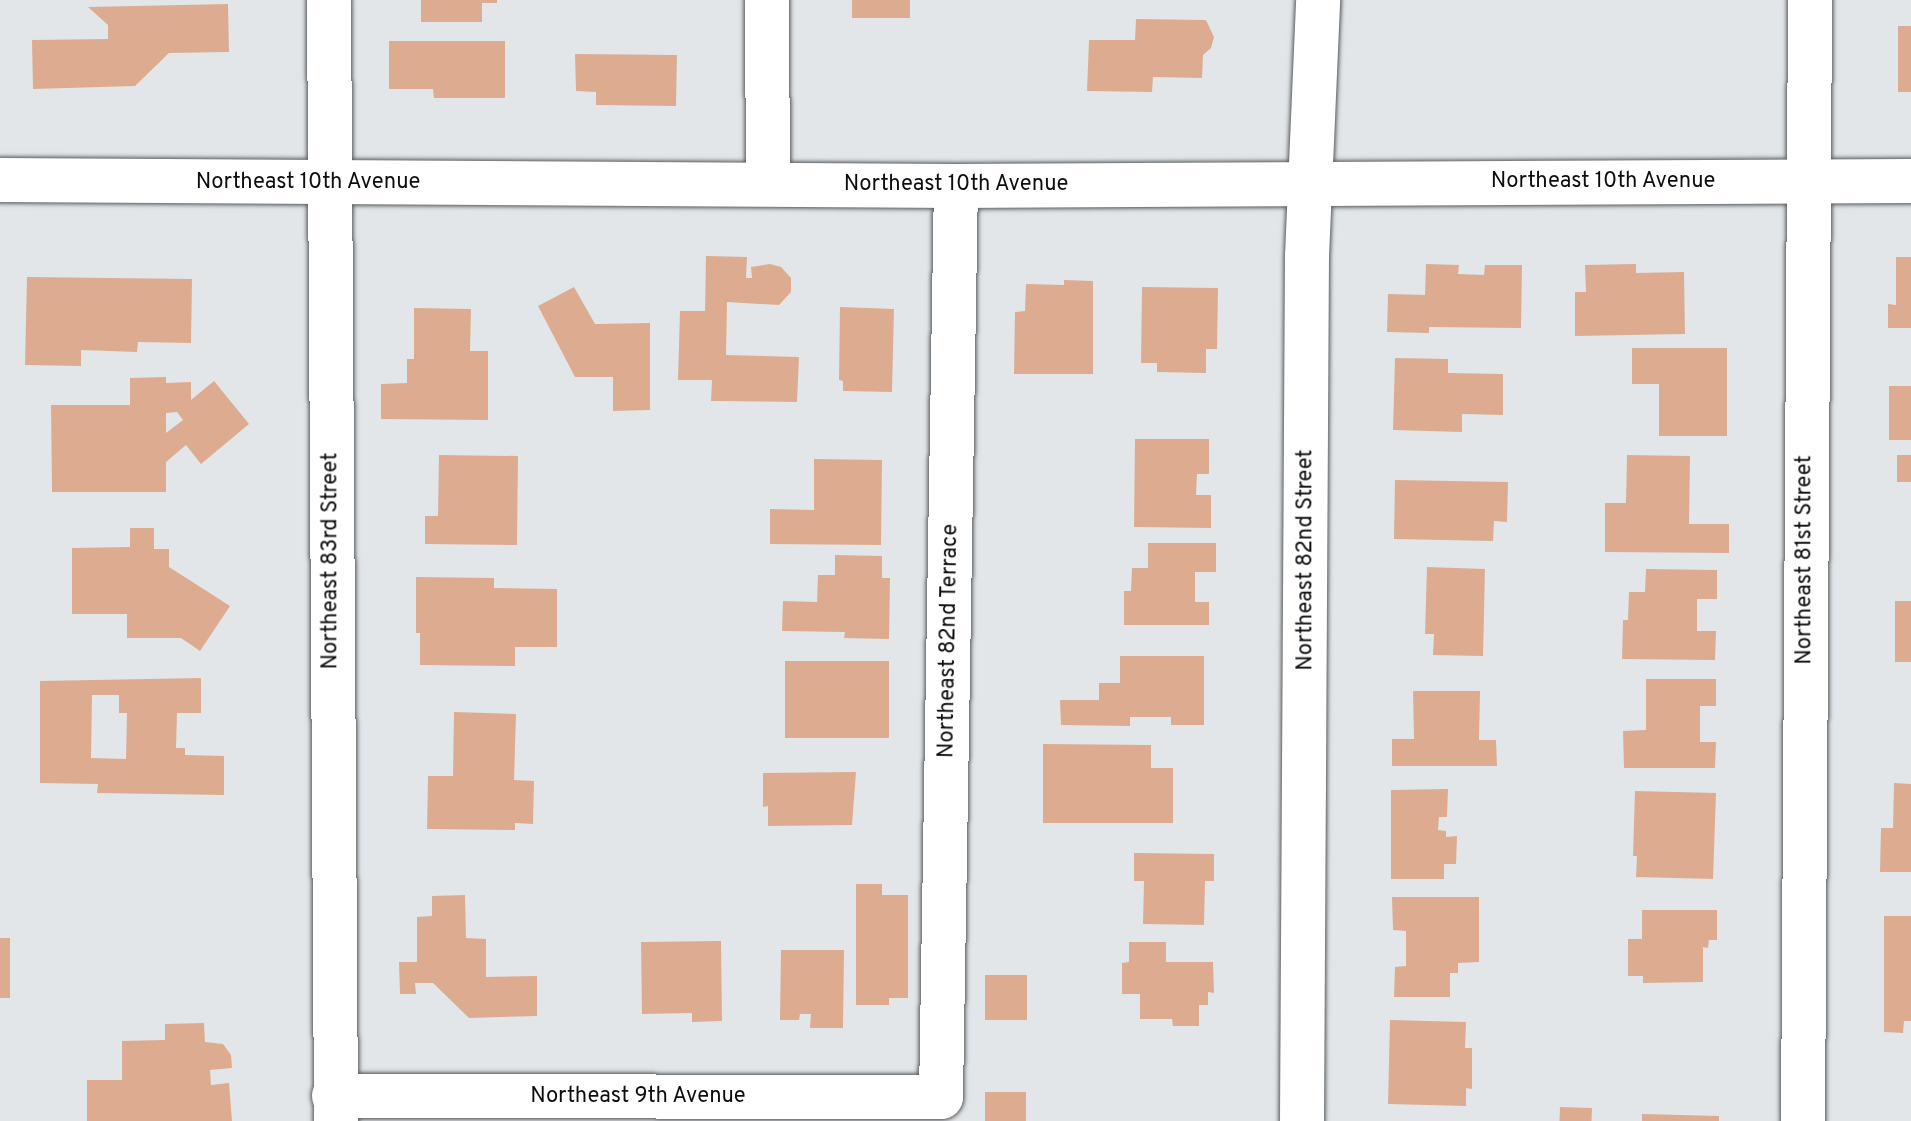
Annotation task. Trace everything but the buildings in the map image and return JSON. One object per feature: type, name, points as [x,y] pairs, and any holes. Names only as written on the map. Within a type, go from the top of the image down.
[{"type":"street","name":"Northeast 83rd Street","points":[[329,0],[335,1109]]},
{"type":"street","points":[[767,0],[768,184]]},
{"type":"street","name":"Northeast 82nd Street","points":[[1302,1121],[1307,256],[1318,0]]},
{"type":"street","name":"Northeast 81st Street","points":[[1803,1121],[1810,0]]},
{"type":"street","name":"Northeast 10th Avenue","points":[[0,180],[956,186],[1911,181]]},
{"type":"street","name":"Northeast 82nd Terrace","points":[[941,1097],[956,186]]},
{"type":"street","name":"Northeast 9th Avenue","points":[[335,1109],[941,1097]]}]
